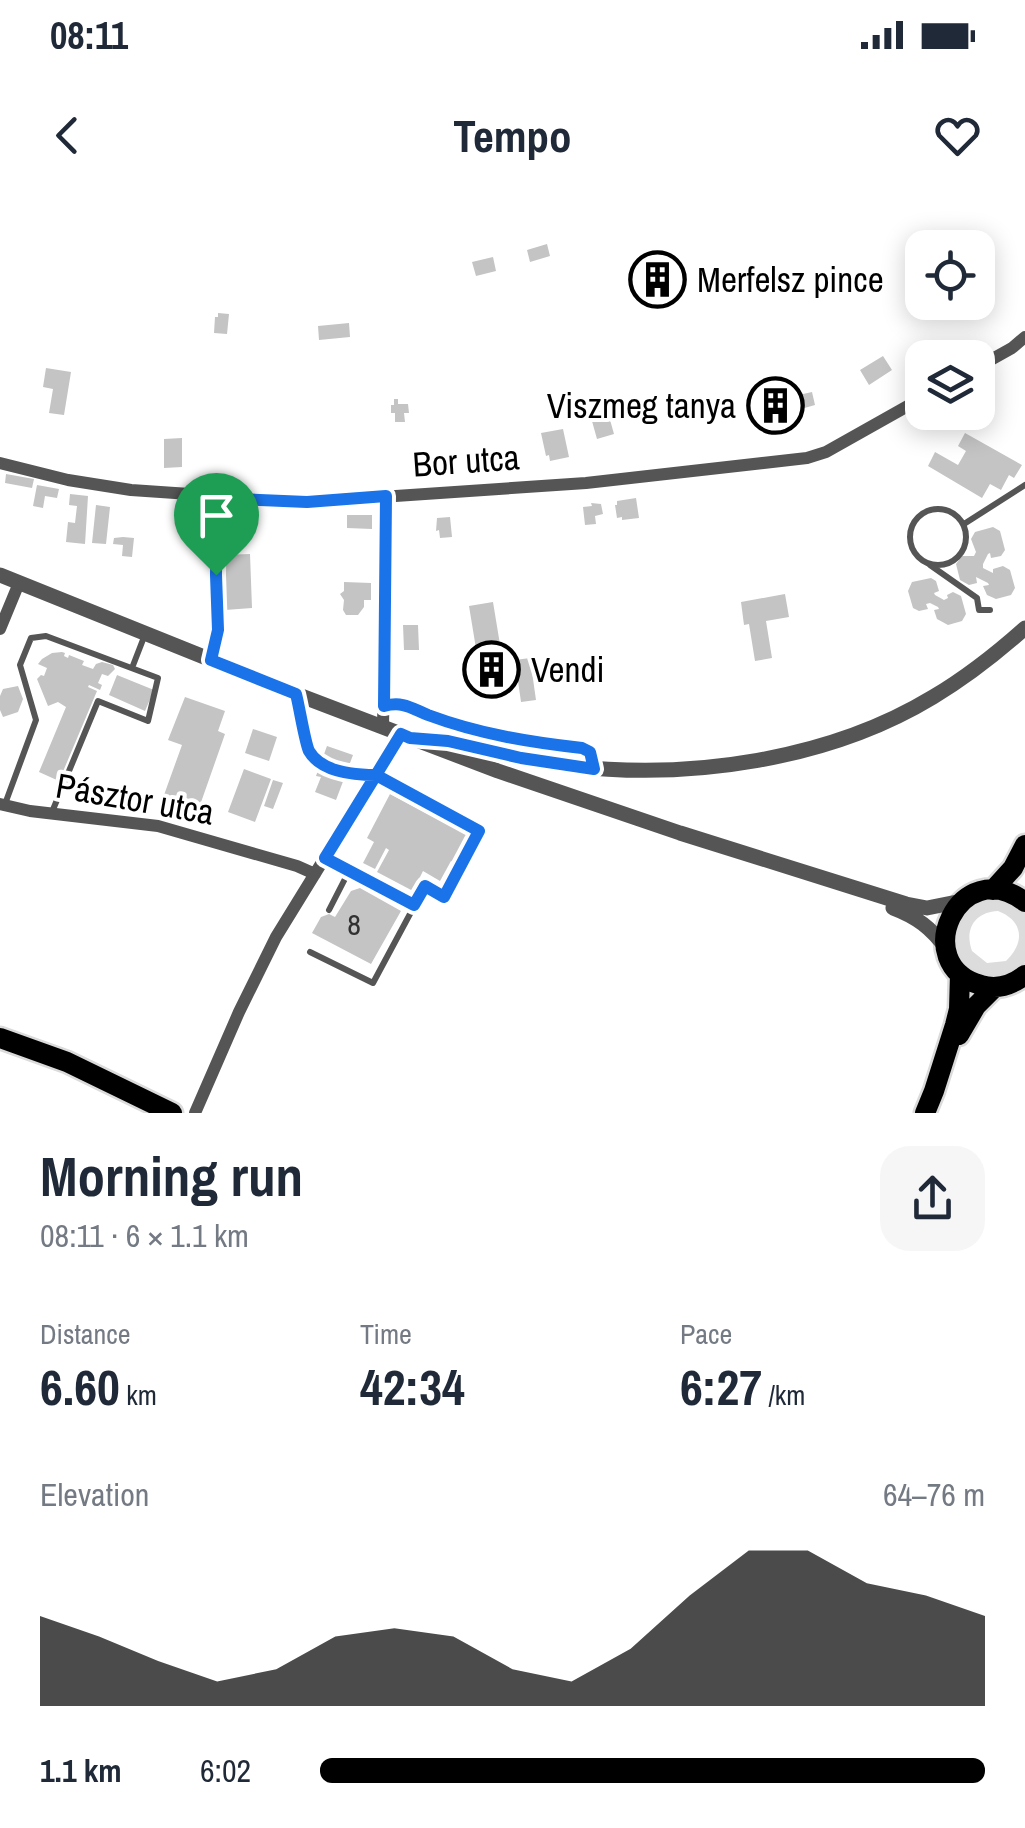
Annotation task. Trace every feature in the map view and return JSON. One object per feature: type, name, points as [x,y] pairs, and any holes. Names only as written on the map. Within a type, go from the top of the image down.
[{"type":"main road","points":[[993,890],[1013,868],[1025,845]]},
{"type":"main road","points":[[1025,902],[1013,894],[993,890],[974,894],[962,901],[946,928],[951,962],[960,974],[976,984],[995,987],[1025,975]]},
{"type":"main road","points":[[925,1113],[958,1009],[960,974]]},
{"type":"main road","points":[[940,1072],[976,1006],[995,987]]},
{"type":"main road","points":[[0,1038],[78,1067],[172,1113]]},
{"type":"street","points":[[995,358],[1025,337]]},
{"type":"street","name":"Bor utca","points":[[0,463],[131,490],[307,502],[586,483],[807,458],[826,452],[905,408]]},
{"type":"street","points":[[383,727],[386,496]]},
{"type":"street","points":[[0,575],[516,777],[858,891],[927,908],[962,901]]},
{"type":"street","points":[[0,629],[19,583]]},
{"type":"street","points":[[406,736],[594,769],[644,772],[707,768],[780,755],[842,738],[890,719],[934,697],[1025,628]]},
{"type":"street","points":[[194,1113],[276,937],[376,775],[406,736]]},
{"type":"street","name":"Pásztor utca","points":[[2,805],[204,832],[314,874]]},
{"type":"street","points":[[858,891],[918,919],[946,948]]},
{"type":"lane","points":[[964,524],[1025,485]]},
{"type":"lane","points":[[211,660],[218,630],[217,498]]},
{"type":"lane","points":[[930,564],[951,563],[966,546],[964,524],[947,510],[936,508],[916,519],[911,528],[913,550],[920,559],[977,598],[978,610],[990,610]]},
{"type":"lane","points":[[948,580],[951,563]]},
{"type":"lane","points":[[132,668],[145,634]]},
{"type":"lane","points":[[2,805],[36,720],[20,665],[31,638],[46,636],[158,678],[148,721],[98,702],[52,813]]},
{"type":"lane","points":[[296,694],[308,750],[322,763],[352,775],[376,775],[479,831],[444,897],[425,886],[372,983],[310,952]]},
{"type":"lane","points":[[384,706],[398,702],[453,724],[498,736],[582,748],[590,752],[594,769]]},
{"type":"lane","points":[[325,858],[414,905]]},
{"type":"lane","points":[[329,910],[350,871]]},
{"type":"shaded area","points":[[998,897],[1025,912],[1025,962],[1013,972],[988,977],[971,969],[958,956],[955,929],[973,902]],"holes":[[[990,912],[1007,915],[1017,926],[1019,940],[1006,961],[987,963],[972,951],[969,936],[973,923]]]},
{"type":"building","points":[[547,244],[550,256],[530,262],[527,250]]},
{"type":"building","points":[[493,257],[496,271],[476,276],[472,262]]},
{"type":"building","name":"Merfelsz pince","points":[[662,263],[670,293],[653,297],[645,268]]},
{"type":"building","points":[[218,313],[229,314],[227,334],[214,333]]},
{"type":"building","points":[[349,323],[350,337],[319,340],[318,326]]},
{"type":"building","points":[[883,356],[892,370],[869,385],[860,370]]},
{"type":"building","points":[[46,368],[71,372],[64,415],[49,413],[53,389],[43,387]]},
{"type":"building","points":[[812,392],[815,405],[794,411],[790,397]]},
{"type":"building","name":"Viszmeg tanya","points":[[785,398],[787,412],[765,414],[764,400]]},
{"type":"building","points":[[394,399],[398,399],[398,404],[408,404],[405,422],[395,422],[395,413],[391,413]]},
{"type":"building","points":[[607,409],[614,434],[597,439],[590,414]]},
{"type":"building","points":[[563,429],[569,457],[550,461],[541,433]]},
{"type":"building","points":[[965,433],[1022,465],[1014,478],[1009,475],[1001,490],[990,484],[982,498],[928,466],[935,452],[958,465],[966,451],[958,446]]},
{"type":"building","points":[[182,438],[182,467],[164,468],[164,439]]},
{"type":"building","points":[[6,474],[34,479],[32,488],[5,483]]},
{"type":"building","points":[[37,485],[59,489],[57,498],[45,496],[43,508],[33,506]]},
{"type":"building","points":[[70,494],[88,496],[85,544],[66,542],[68,522],[75,523],[77,506],[69,505]]},
{"type":"building","points":[[636,498],[639,518],[617,518],[617,501]]},
{"type":"building","points":[[591,503],[601,504],[603,514],[595,516],[596,524],[585,525],[583,507],[592,506]]},
{"type":"building","points":[[96,505],[110,507],[106,544],[92,543]]},
{"type":"building","points":[[347,515],[372,515],[372,529],[347,528]]},
{"type":"building","points":[[450,517],[452,537],[440,538],[437,518]]},
{"type":"building","points":[[993,527],[1000,531],[1005,550],[1001,556],[991,558],[988,554],[983,568],[993,573],[993,569],[1003,566],[1010,570],[1015,588],[1011,595],[996,599],[987,595],[983,586],[988,583],[976,577],[977,583],[969,585],[960,580],[956,564],[962,556],[974,556],[971,539],[975,532]]},
{"type":"building","points":[[114,538],[134,538],[132,557],[122,556],[123,545],[113,544]]},
{"type":"building","points":[[250,554],[252,608],[225,610],[223,555]]},
{"type":"building","points":[[931,578],[939,591],[935,595],[944,600],[953,592],[961,596],[966,614],[962,621],[948,625],[937,619],[934,610],[939,609],[930,603],[926,604],[928,609],[913,608],[908,591],[912,582]]},
{"type":"building","points":[[344,582],[371,583],[371,600],[364,600],[358,615],[346,615],[343,610],[340,594]]},
{"type":"building","points":[[785,594],[789,617],[766,621],[772,658],[755,661],[741,602]]},
{"type":"building","points":[[493,602],[507,687],[483,691],[469,606]]},
{"type":"building","points":[[403,625],[418,625],[419,650],[404,650]]},
{"type":"building","points":[[62,652],[93,669],[102,662],[115,669],[108,676],[102,674],[100,690],[88,687],[97,691],[59,781],[39,772],[66,707],[58,702],[48,706],[37,679],[44,676],[47,668],[38,664],[42,659]]},
{"type":"building","points":[[530,658],[536,700],[521,702],[515,660]]},
{"type":"building","points":[[117,675],[154,690],[145,711],[109,695]]},
{"type":"building","points":[[18,686],[23,699],[18,712],[3,717],[3,689]]},
{"type":"building","points":[[185,697],[225,711],[218,731],[225,734],[199,808],[164,795],[182,745],[168,740]]},
{"type":"building","points":[[253,729],[277,737],[269,761],[245,753]]},
{"type":"building","points":[[327,746],[353,755],[336,800],[315,792],[321,777],[316,776]]},
{"type":"building","points":[[244,769],[271,779],[255,822],[228,812]]},
{"type":"building","points":[[273,780],[283,783],[273,809],[264,806]]},
{"type":"building","points":[[390,794],[473,838],[458,865],[451,861],[440,881],[423,871],[413,891],[377,872],[389,850],[386,848],[375,869],[363,863],[374,842],[367,838]]},
{"type":"building","points":[[360,888],[401,911],[371,964],[312,933],[321,917],[335,917],[351,891]]},
{"type":"place","name":"Merfelsz pince","points":[[658,280]]},
{"type":"place","name":"Viszmeg tanya","points":[[775,406]]},
{"type":"place","name":"Vendi","points":[[492,670]]},
{"type":"route","points":[[216,575],[217,498],[307,502],[386,496],[384,706],[398,702],[453,724],[498,736],[582,748],[590,752],[594,769],[401,734],[376,775],[479,831],[444,897],[425,886],[414,905],[325,858],[376,775],[352,775],[322,763],[308,750],[296,694],[211,660],[218,630],[216,575]]}]
